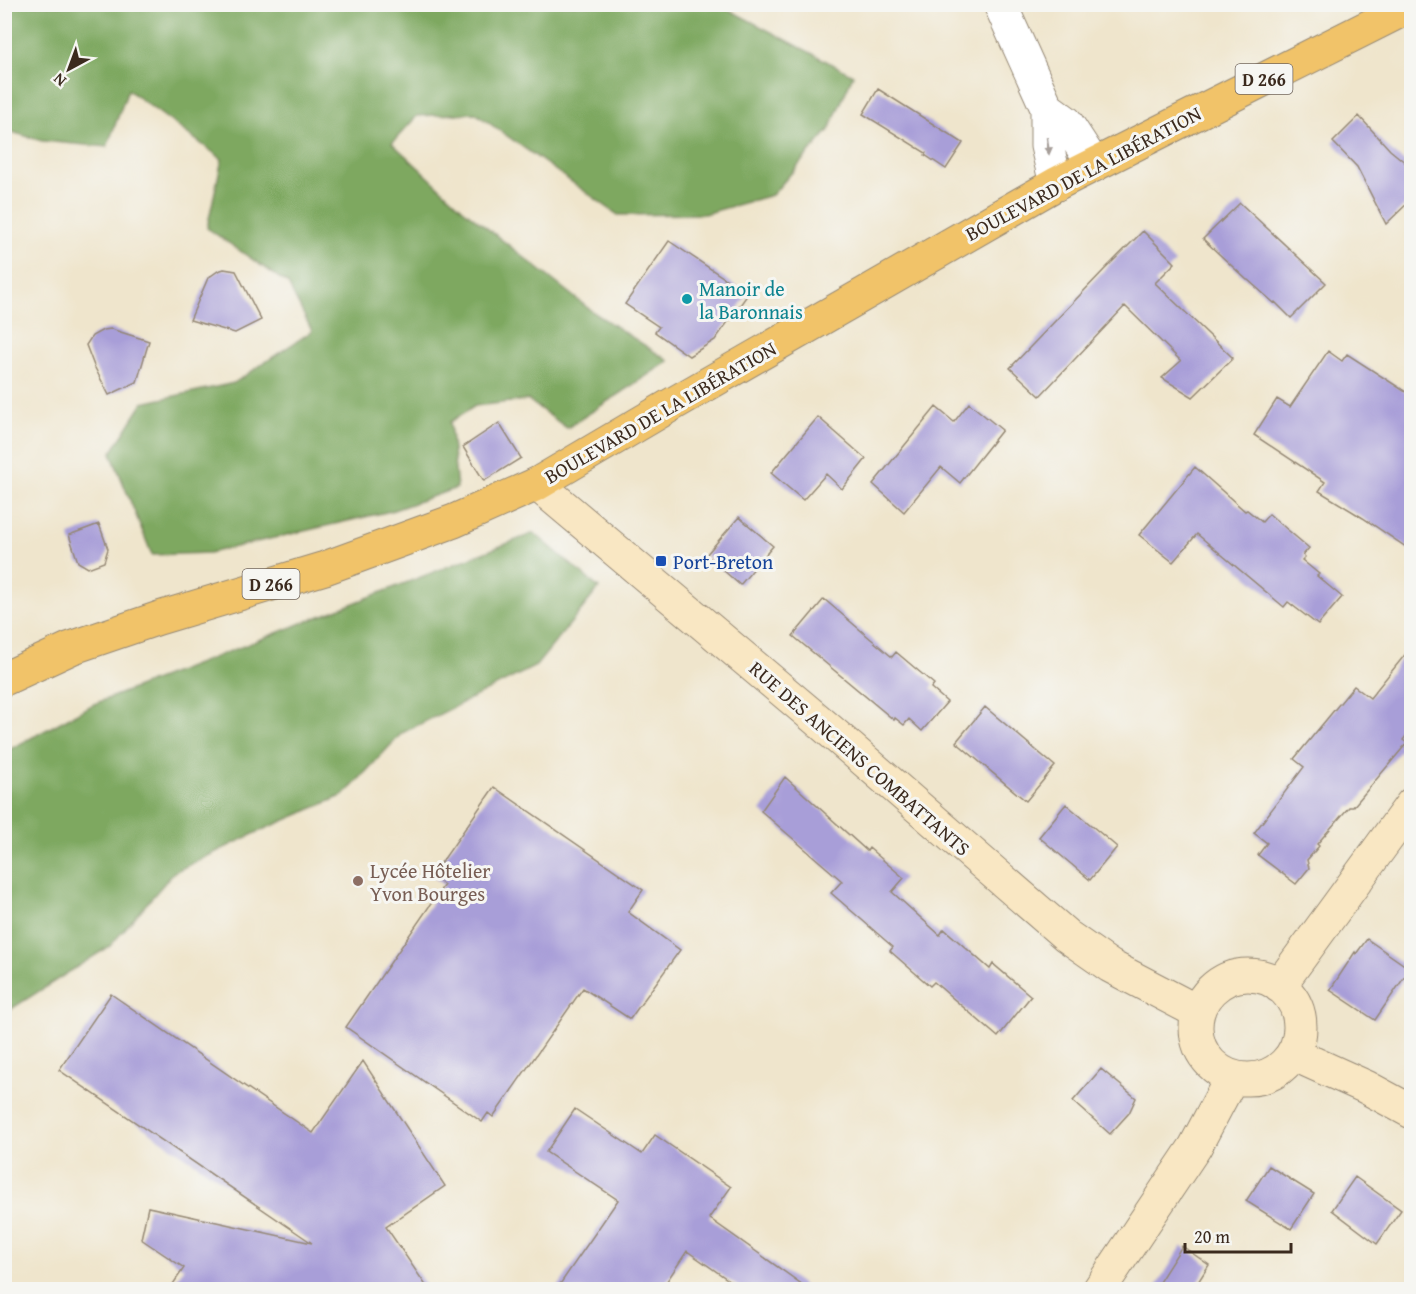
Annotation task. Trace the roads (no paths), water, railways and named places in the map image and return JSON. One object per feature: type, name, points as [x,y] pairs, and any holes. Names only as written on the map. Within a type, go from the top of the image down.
[{"type":"main road","name":"BOULEVARD DE LA LIBÉRATION","points":[[4,679],[71,648],[159,618],[325,568],[454,521],[537,484],[1056,184],[1412,5]]},
{"type":"main road","name":"RUE DES ANCIENS COMBATTANTS","points":[[537,484],[827,728],[1067,936],[1110,966],[1197,1012]]},
{"type":"main road","points":[[1280,986],[1412,804]]},
{"type":"main road","points":[[1248,975],[1265,977],[1280,986],[1290,996],[1297,1010],[1300,1025],[1293,1053],[1282,1067],[1267,1076],[1250,1080],[1232,1077],[1218,1070],[1202,1052],[1195,1029],[1197,1012],[1205,997],[1217,985],[1231,978],[1248,975]]},
{"type":"main road","points":[[1293,1053],[1366,1087],[1412,1112]]},
{"type":"main road","points":[[1099,1290],[1195,1147],[1232,1077]]},
{"type":"street","points":[[1000,4],[1047,108],[1047,146],[1056,184]]},
{"type":"street","points":[[1047,108],[1066,122],[1094,165]]},
{"type":"place","name":"Manoir de la Baronnais","points":[[687,299]]},
{"type":"place","name":"Port-Breton","points":[[661,561]]},
{"type":"place","name":"Lycée Hôtelier Yvon Bourges","points":[[358,881]]}]
